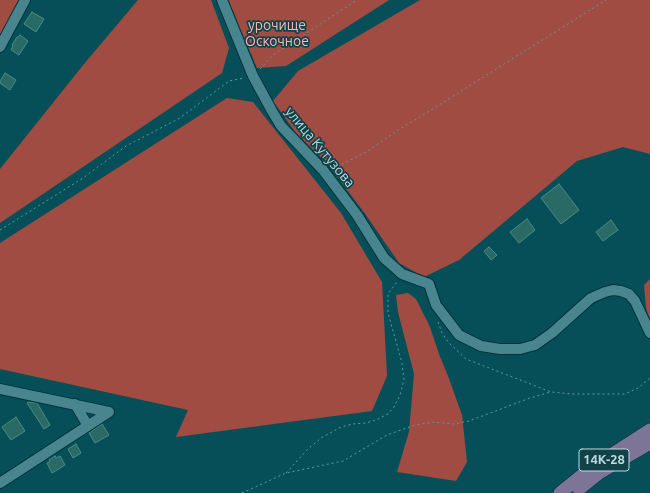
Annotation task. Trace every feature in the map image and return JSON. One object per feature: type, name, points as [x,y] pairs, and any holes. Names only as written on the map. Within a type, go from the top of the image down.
[{"type":"main road","name":"14К-28","points":[[560,493],[591,468],[650,430]]},
{"type":"main road","name":"14К-28","points":[[574,493],[599,474],[650,443]]},
{"type":"street","points":[[0,47],[25,0]]},
{"type":"street","name":"улица Кутузова","points":[[222,0],[253,76],[281,126],[327,175],[357,215],[384,258],[402,274],[429,284],[436,305],[460,335],[481,346],[500,350],[520,349],[535,345],[552,333],[591,298],[613,290],[629,294],[635,301],[650,333]]},
{"type":"street","points":[[0,389],[109,412],[0,483]]},
{"type":"street","points":[[75,404],[88,426]]},
{"type":"path","points":[[0,230],[83,178],[126,146],[180,118],[229,81],[253,76],[273,55],[357,0]]},
{"type":"path","points":[[327,175],[332,169],[366,152],[400,128],[606,0]]},
{"type":"path","points":[[286,473],[307,450],[321,438],[339,428],[376,420],[388,414],[394,407],[400,395],[404,380],[402,363],[388,313],[388,294],[402,274]]},
{"type":"path","points":[[436,316],[442,333],[449,343],[466,359],[551,392],[572,394],[625,394],[638,388],[650,378]]},
{"type":"path","points":[[242,493],[286,473],[343,462],[387,435],[415,425],[434,422],[454,424],[469,421],[530,398],[551,392]]},
{"type":"green space","points":[[0,0],[22,0],[0,43]]},
{"type":"green space","points":[[138,0],[211,0],[229,48],[222,73],[0,223],[0,169],[84,64]]},
{"type":"green space","name":"урочище Оскочное","points":[[228,0],[389,0],[286,66],[257,68]]},
{"type":"green space","points":[[420,0],[650,0],[650,154],[623,147],[577,161],[459,260],[424,277],[399,263],[366,215],[326,162],[296,133],[273,101],[298,71]]},
{"type":"green space","points":[[227,98],[253,102],[341,213],[382,282],[387,376],[372,411],[176,437],[188,410],[0,369],[0,243]]},
{"type":"green space","points":[[650,279],[650,321],[646,308],[644,285]]},
{"type":"green space","points":[[408,293],[416,299],[430,327],[462,415],[467,462],[456,481],[397,472],[409,432],[414,374],[398,312],[396,295]]},
{"type":"building","points":[[32,12],[44,19],[36,32],[24,24]]},
{"type":"building","points":[[20,35],[28,41],[19,55],[11,50],[12,45]]},
{"type":"building","points":[[5,73],[16,80],[10,90],[0,83]]},
{"type":"building","points":[[559,184],[579,210],[561,224],[541,198]]},
{"type":"building","points":[[527,219],[535,230],[519,243],[510,232]]},
{"type":"building","points":[[611,220],[618,230],[603,241],[596,232]]},
{"type":"building","points":[[489,247],[497,255],[491,260],[484,251]]},
{"type":"building","points":[[27,403],[37,403],[50,425],[44,429]]},
{"type":"building","points":[[16,417],[25,431],[11,440],[2,427]]},
{"type":"building","points":[[102,424],[109,435],[95,443],[89,433]]},
{"type":"building","points":[[76,444],[81,453],[73,458],[68,449]]},
{"type":"building","points":[[55,456],[56,458],[60,456],[65,465],[52,473],[47,463],[50,462],[49,460]]}]
